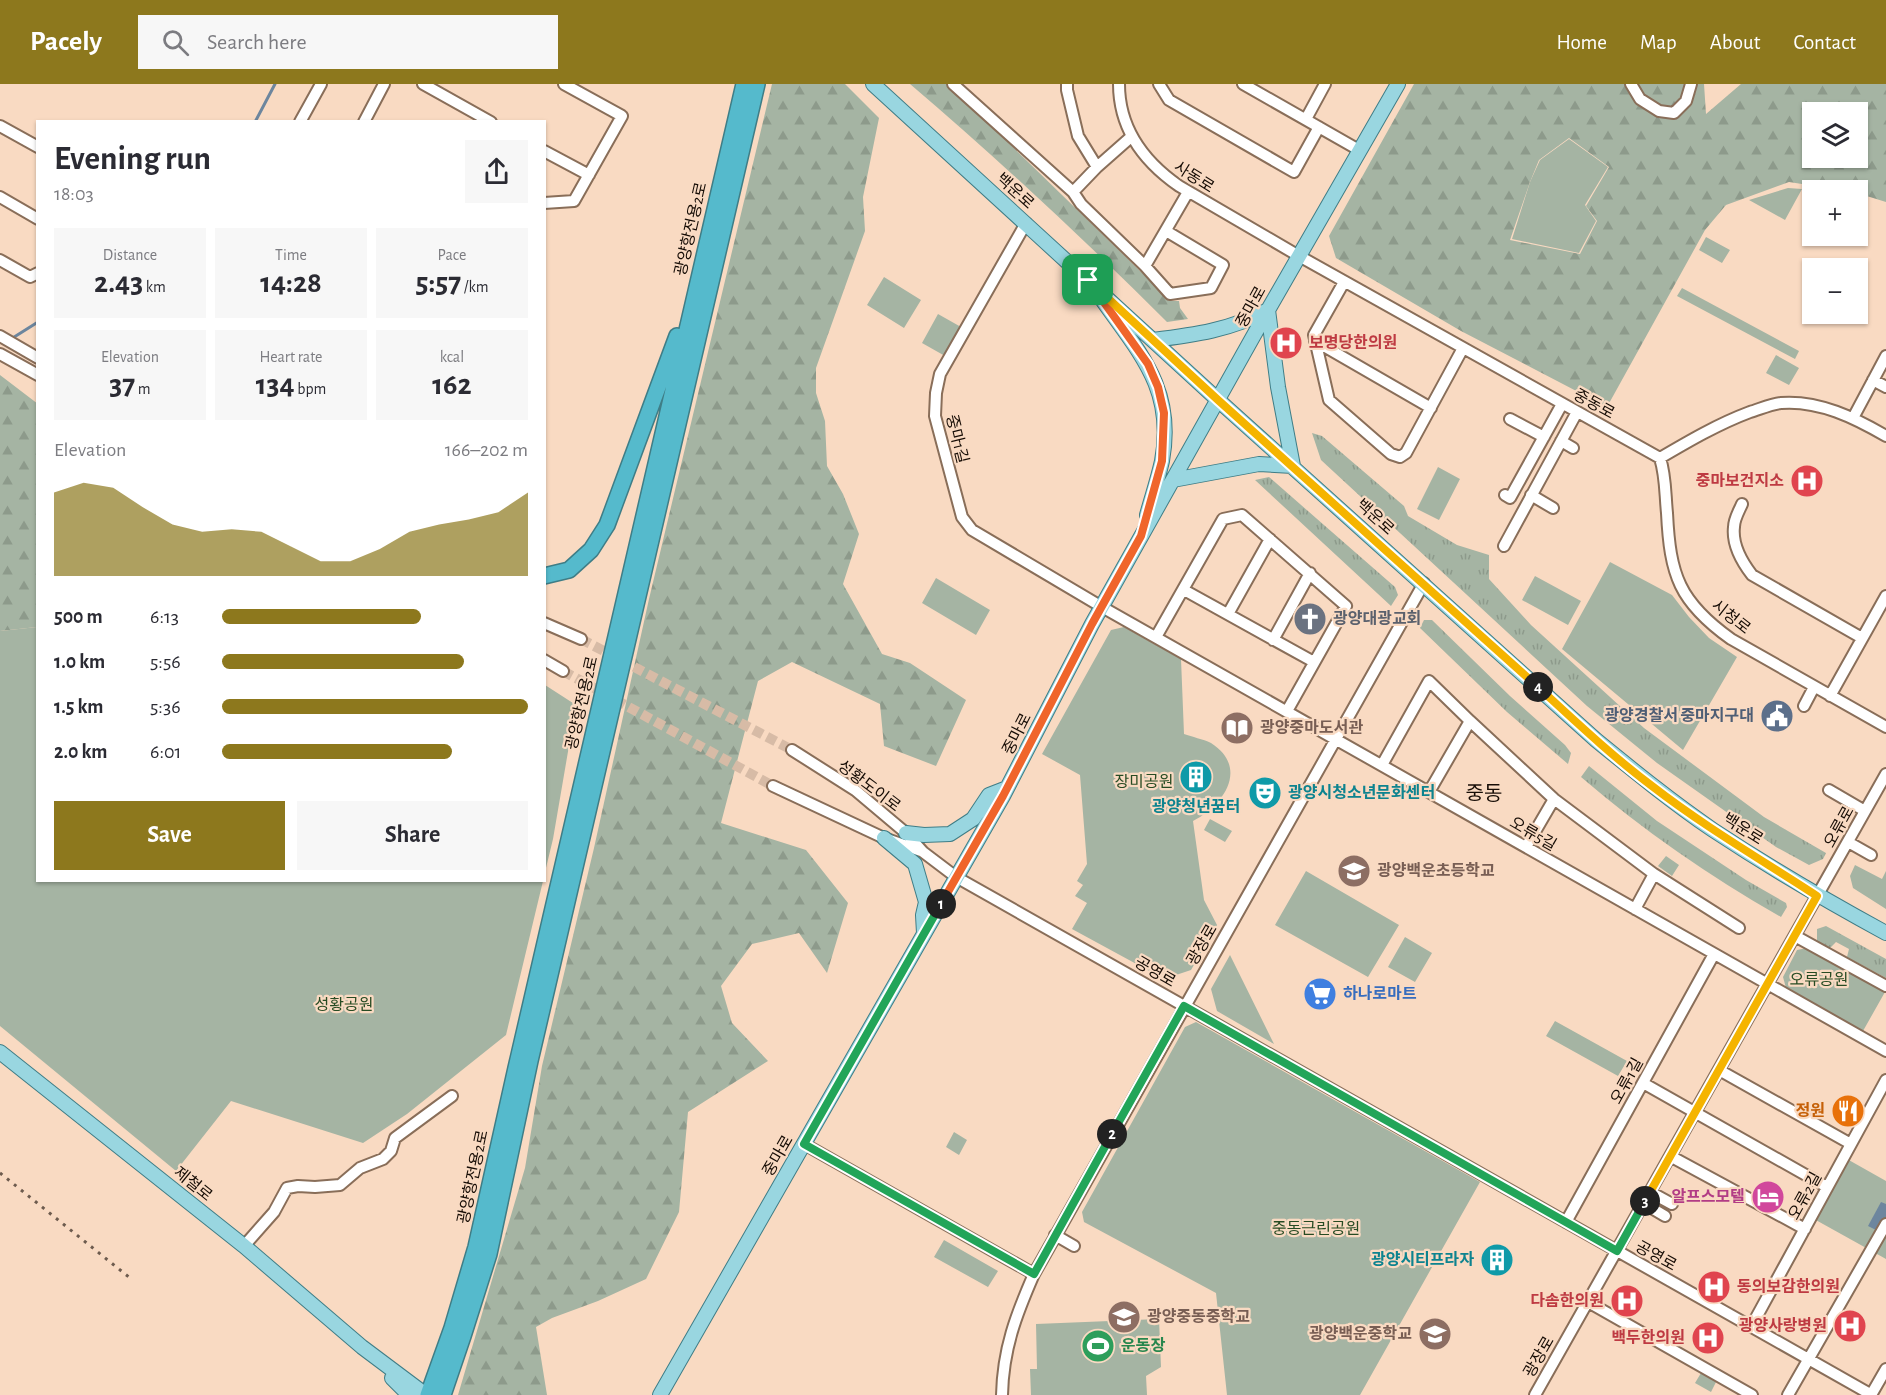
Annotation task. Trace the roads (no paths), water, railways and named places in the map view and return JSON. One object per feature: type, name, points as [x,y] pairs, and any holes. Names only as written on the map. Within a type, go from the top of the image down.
[{"type":"highway","name":"광양항전용2로","points":[[458,1332],[516,1068],[744,84]]},
{"type":"highway","name":"광양항전용2로","points":[[458,1332],[489,1254],[530,1061],[756,90]]},
{"type":"highway","points":[[546,576],[569,570],[591,550],[607,525],[699,277]]},
{"type":"highway","points":[[427,1395],[458,1332]]},
{"type":"highway","points":[[443,1395],[458,1332]]},
{"type":"main road","name":"백운로","points":[[873,84],[1218,400],[1596,740],[1652,786],[1712,829],[1817,896],[1886,933]]},
{"type":"main road","name":"중마로","points":[[659,1394],[1007,788],[1141,536],[1398,84]]},
{"type":"main road","points":[[1088,280],[1148,364],[1158,387],[1164,413],[1162,461],[1141,536]]},
{"type":"main road","points":[[1153,340],[1221,329],[1248,321],[1268,310],[1278,387],[1293,466],[1259,464],[1173,480]]},
{"type":"main road","points":[[906,833],[950,834],[973,819],[989,795],[1007,788]]},
{"type":"main road","points":[[884,838],[915,864],[926,902],[923,915],[924,935]]},
{"type":"main road","name":"제철로","points":[[0,1052],[244,1246],[362,1347],[427,1395]]},
{"type":"main road","name":"제철로","points":[[362,1347],[409,1395]]},
{"type":"street","points":[[301,120],[321,84]]},
{"type":"street","points":[[364,120],[384,84]]},
{"type":"street","points":[[423,84],[487,120]]},
{"type":"street","points":[[546,203],[574,201],[622,116],[564,84]]},
{"type":"street","points":[[952,84],[1073,192],[1081,204],[1145,266],[1170,294],[1211,288],[1223,264],[1166,231]]},
{"type":"street","name":"사동로","points":[[1119,84],[1119,100],[1131,137],[1160,173],[1188,192],[1299,256]]},
{"type":"street","points":[[1159,84],[1169,100],[1294,171],[1319,127]]},
{"type":"street","points":[[1244,84],[1359,150]]},
{"type":"street","points":[[1306,119],[1325,84]]},
{"type":"street","points":[[1631,84],[1640,99],[1659,111],[1674,112],[1686,101],[1691,84]]},
{"type":"street","points":[[1064,86],[1078,136],[1097,167]]},
{"type":"street","points":[[0,140],[3,128],[36,146]]},
{"type":"street","points":[[1073,192],[1131,137]]},
{"type":"street","points":[[546,152],[589,175]]},
{"type":"street","points":[[1145,266],[1188,192]]},
{"type":"street","points":[[0,197],[36,218]]},
{"type":"street","name":"중마1길","points":[[1026,223],[940,374],[935,416],[962,517],[972,530],[1102,607]]},
{"type":"street","name":"중동로","points":[[1299,256],[1660,458]]},
{"type":"street","points":[[0,260],[30,278],[36,274]]},
{"type":"street","points":[[1344,282],[1314,335],[1329,400],[1391,454],[1400,457],[1406,453],[1463,348]]},
{"type":"street","points":[[0,336],[36,357]]},
{"type":"street","points":[[1315,341],[1431,408]]},
{"type":"street","points":[[0,354],[36,374]]},
{"type":"street","points":[[1853,418],[1886,356]]},
{"type":"street","points":[[1873,380],[1886,387]]},
{"type":"street","points":[[1660,458],[1727,421],[1781,403],[1820,407],[1853,418],[1886,436]]},
{"type":"street","points":[[1505,495],[1510,498],[1562,404]]},
{"type":"street","points":[[1504,546],[1577,412]]},
{"type":"street","points":[[1510,419],[1544,437]]},
{"type":"street","points":[[1561,441],[1573,448]]},
{"type":"street","name":"시청로","points":[[1660,458],[1665,481],[1668,535],[1675,574],[1686,596],[1709,623],[1731,639],[1886,727]]},
{"type":"street","points":[[1531,495],[1553,508]]},
{"type":"street","points":[[1742,504],[1734,526],[1736,545],[1743,565],[1752,575],[1862,638]]},
{"type":"street","points":[[1156,637],[1223,519],[1242,515],[1346,606],[1287,711]]},
{"type":"street","points":[[1228,614],[1270,539]]},
{"type":"street","points":[[1273,640],[1310,573]]},
{"type":"street","name":"광장로","points":[[1002,1395],[1005,1352],[1021,1303],[1034,1274],[1424,583]]},
{"type":"street","points":[[1184,590],[1314,662]]},
{"type":"street","points":[[1830,696],[1886,596]]},
{"type":"street","name":"오류5길","points":[[1102,607],[1886,1051]]},
{"type":"street","points":[[546,624],[581,639]]},
{"type":"street","points":[[546,661],[562,671]]},
{"type":"street","points":[[1382,765],[1430,681],[1554,799],[1654,874],[1739,928]]},
{"type":"street","points":[[1803,706],[1814,687]]},
{"type":"street","points":[[1429,792],[1470,721]]},
{"type":"street","name":"성황도이로","points":[[792,750],[855,790],[906,833],[923,852],[956,877]]},
{"type":"street","name":"오류로","points":[[1817,896],[1886,774]]},
{"type":"street","name":"성황도이로","points":[[773,786],[884,838],[923,852]]},
{"type":"street","points":[[1829,790],[1865,810]]},
{"type":"street","points":[[1526,847],[1554,799]]},
{"type":"street","points":[[1848,842],[1871,855]]},
{"type":"street","points":[[1635,909],[1654,874]]},
{"type":"street","name":"공영로","points":[[956,877],[1872,1395]]},
{"type":"street","name":"광장로","points":[[1535,1395],[1817,896]]},
{"type":"street","points":[[1795,936],[1886,986]]},
{"type":"street","name":"오류1길","points":[[1566,1222],[1714,954]]},
{"type":"street","points":[[1719,1070],[1851,1144]]},
{"type":"street","name":"오류2길","points":[[1751,1327],[1886,1080]]},
{"type":"street","points":[[1643,1083],[1827,1187]]},
{"type":"street","points":[[244,1246],[274,1212],[287,1188],[340,1185],[360,1168],[383,1159],[392,1151],[395,1138],[452,1096]]},
{"type":"street","points":[[804,1144],[1034,1274]]},
{"type":"street","points":[[1670,1155],[1804,1229]]},
{"type":"street","points":[[1650,1192],[1672,1204]]},
{"type":"street","points":[[1643,1203],[1665,1216]]},
{"type":"street","points":[[1788,1395],[1886,1224]]},
{"type":"street","points":[[1055,1235],[1074,1245]]},
{"type":"street","points":[[1588,1302],[1752,1395]]},
{"type":"street","points":[[1872,1395],[1886,1369]]},
{"type":"water","points":[[1881,1202],[1886,1204],[1886,1235],[1868,1226]]},
{"type":"waterway","points":[[256,120],[275,84]]},
{"type":"waterway","points":[[11,339],[36,323]]},
{"type":"tunnel","points":[[581,639],[792,750]]},
{"type":"tunnel","points":[[563,671],[773,786]]},
{"type":"railway","points":[[0,1173],[130,1278]]},
{"type":"place","name":"보명당한의원","points":[[1286,343]]},
{"type":"place","name":"중마보건지소","points":[[1807,481]]},
{"type":"place","name":"광양대광교회","points":[[1310,619]]},
{"type":"place","name":"광양경찰서 중마지구대","points":[[1777,716]]},
{"type":"place","name":"광양중마도서관","points":[[1237,728]]},
{"type":"place","name":"광양청년꿈터","points":[[1196,777]]},
{"type":"place","name":"광양시청소년문화센터","points":[[1265,793]]},
{"type":"place","name":"광양백운초등학교","points":[[1354,871]]},
{"type":"place","name":"하나로마트","points":[[1320,994]]},
{"type":"place","name":"정원","points":[[1848,1111]]},
{"type":"place","name":"알프스모텔","points":[[1768,1197]]},
{"type":"place","name":"광양시티프라자","points":[[1497,1260]]},
{"type":"place","name":"동의보감한의원","points":[[1714,1287]]},
{"type":"place","name":"다솜한의원","points":[[1627,1301]]},
{"type":"place","name":"광양중동중학교","points":[[1124,1317]]},
{"type":"place","name":"광양사랑병원","points":[[1850,1326]]},
{"type":"place","name":"광양백운중학교","points":[[1435,1334]]},
{"type":"place","name":"백두한의원","points":[[1708,1338]]},
{"type":"place","name":"운동장","points":[[1098,1346]]},
{"type":"district","name":"중동","points":[[1484,794]]},
{"type":"park label","name":"장미공원","points":[[1144,782]]},
{"type":"park label","name":"오류공원","points":[[1819,980]]},
{"type":"park label","name":"성황공원","points":[[344,1005]]},
{"type":"park label","name":"중동근린공원","points":[[1316,1229]]}]
